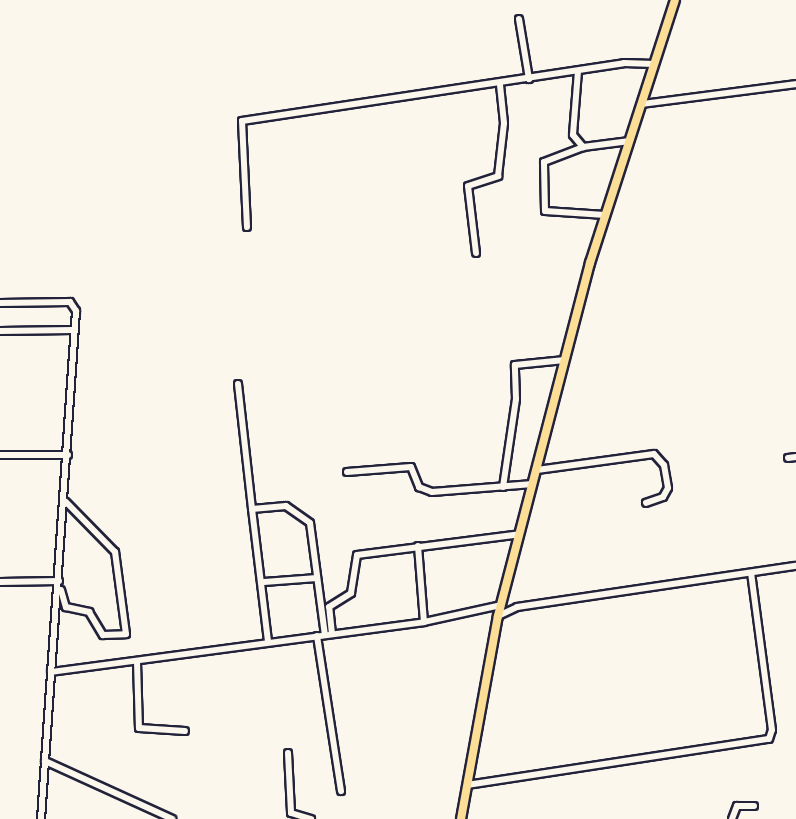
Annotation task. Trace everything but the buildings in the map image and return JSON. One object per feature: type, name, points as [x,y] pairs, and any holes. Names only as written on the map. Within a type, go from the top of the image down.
[{"type":"main road","points":[[461,819],[498,616],[605,215],[675,0]]},
{"type":"street","points":[[519,19],[529,79]]},
{"type":"street","points":[[247,227],[240,169],[242,121],[578,71],[654,64]]},
{"type":"street","points":[[578,71],[573,135],[583,147]]},
{"type":"street","points":[[642,104],[796,84]]},
{"type":"street","points":[[476,253],[469,185],[498,176],[504,123],[500,85]]},
{"type":"street","points":[[605,215],[545,211],[544,162],[583,147],[630,141]]},
{"type":"street","points":[[0,303],[70,302],[76,311],[66,502],[41,819]]},
{"type":"street","points":[[0,331],[73,330]]},
{"type":"street","points":[[503,487],[517,392],[515,365],[565,360]]},
{"type":"street","points":[[238,384],[264,582],[268,642]]},
{"type":"street","points":[[537,470],[654,454],[664,465],[668,488],[663,497],[646,503]]},
{"type":"street","points":[[0,455],[68,455]]},
{"type":"street","points":[[347,472],[411,467],[419,487],[432,492],[533,484]]},
{"type":"street","points":[[59,584],[66,607],[89,612],[103,635],[126,634],[115,552],[66,502]]},
{"type":"street","points":[[252,509],[286,506],[308,520],[325,635],[341,791]]},
{"type":"street","points":[[325,635],[329,607],[351,593],[355,557],[520,534]]},
{"type":"street","points":[[418,546],[424,622]]},
{"type":"street","points":[[498,616],[517,607],[796,566]]},
{"type":"street","points":[[467,785],[769,739],[771,722],[751,573]]},
{"type":"street","points":[[264,582],[317,578]]},
{"type":"street","points":[[0,582],[59,584]]},
{"type":"street","points":[[506,589],[517,607]]},
{"type":"street","points":[[51,672],[424,622],[501,605]]},
{"type":"street","points":[[137,662],[139,728],[185,731]]},
{"type":"street","points":[[288,753],[291,813],[311,819]]},
{"type":"street","points":[[45,761],[172,819]]},
{"type":"street","points":[[732,819],[737,806],[754,806]]}]
